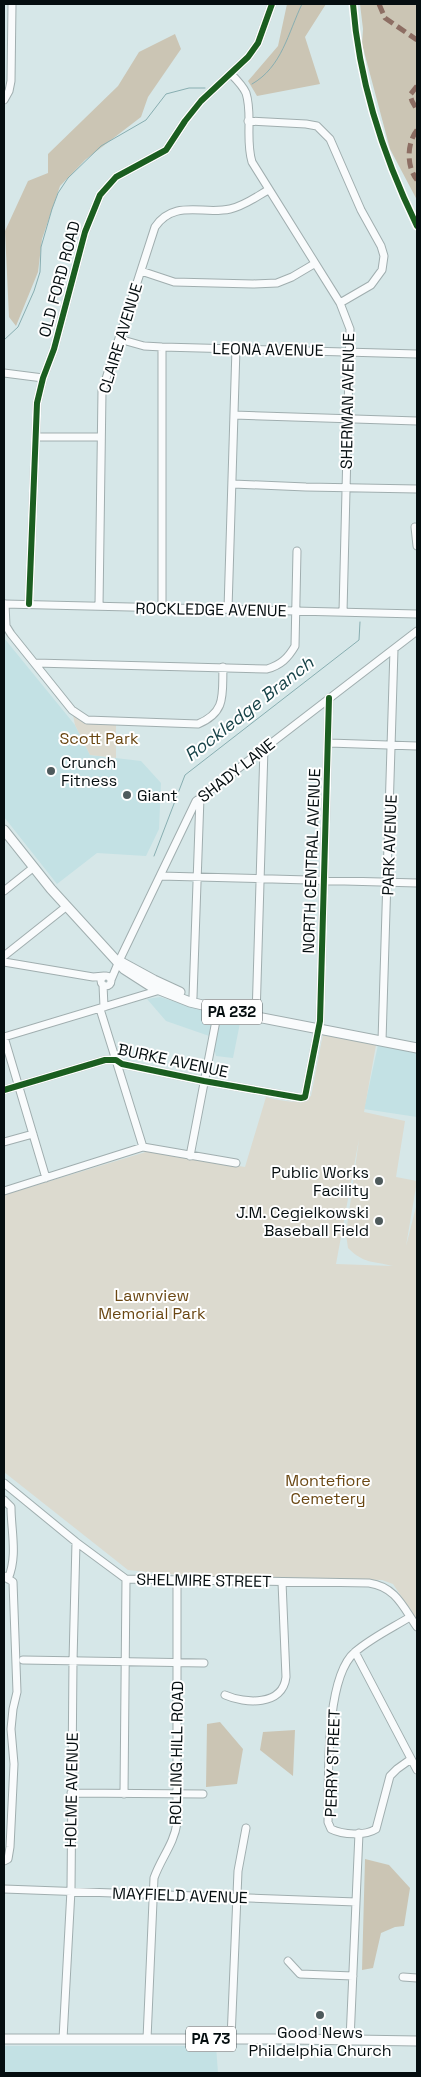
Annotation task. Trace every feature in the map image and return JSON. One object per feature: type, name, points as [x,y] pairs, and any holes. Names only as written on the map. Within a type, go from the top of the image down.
[{"type":"main road","name":"PA 232","points":[[4,830],[67,906],[129,973],[160,990],[190,1002],[417,1043]]},
{"type":"main road","name":"PA 232","points":[[119,961],[154,980],[218,1007]]},
{"type":"main road","name":"PA 232","points":[[382,1038],[417,1048]]},
{"type":"main road","name":"PA 73","points":[[4,2039],[231,2039],[417,2042]]},
{"type":"street","points":[[4,100],[10,91],[11,81],[12,4]]},
{"type":"street","name":"OLD FORD ROAD","points":[[29,604],[36,403],[54,349],[85,232],[100,194],[116,177],[166,150],[201,101],[231,74],[258,43],[272,4]]},
{"type":"street","name":"SHERMAN AVENUE","points":[[231,74],[245,91],[249,110],[248,148],[252,162],[340,304],[350,330],[343,612]]},
{"type":"street","points":[[248,121],[317,126],[330,139],[361,210],[381,246],[384,256],[382,270],[371,285],[340,304]]},
{"type":"street","name":"CLAIRE AVENUE","points":[[99,606],[102,391],[155,227],[169,213],[181,210],[230,209],[250,201],[268,190]]},
{"type":"street","points":[[141,271],[174,282],[253,284],[277,282],[292,277],[314,264]]},
{"type":"street","name":"LEONA AVENUE","points":[[119,338],[144,346],[162,347],[417,354]]},
{"type":"street","points":[[162,347],[162,608]]},
{"type":"street","points":[[228,609],[236,348]]},
{"type":"street","points":[[4,373],[43,378]]},
{"type":"street","points":[[234,415],[417,421]]},
{"type":"street","points":[[36,437],[100,437]]},
{"type":"street","points":[[233,484],[417,489]]},
{"type":"street","points":[[415,527],[417,546]]},
{"type":"street","points":[[35,663],[268,669],[276,666],[288,658],[295,646],[297,551]]},
{"type":"street","points":[[4,604],[6,626],[72,710],[87,720],[198,724],[208,720],[222,704],[224,667]]},
{"type":"street","name":"ROCKLEDGE AVENUE","points":[[4,604],[417,614]]},
{"type":"street","name":"SHADY LANE","points":[[107,981],[115,970],[192,806],[200,797],[417,632]]},
{"type":"street","name":"PARK AVENUE","points":[[382,1038],[394,649]]},
{"type":"street","name":"NORTH CENTRAL AVENUE","points":[[307,1093],[320,1027],[329,698]]},
{"type":"street","points":[[329,743],[417,746]]},
{"type":"street","points":[[256,1015],[264,748]]},
{"type":"street","points":[[193,997],[200,797]]},
{"type":"street","points":[[4,892],[34,867]]},
{"type":"street","points":[[160,876],[417,884]]},
{"type":"street","points":[[4,956],[67,906]]},
{"type":"street","points":[[4,962],[94,977],[107,981],[102,1008],[143,1147]]},
{"type":"street","points":[[46,1178],[4,1037],[160,990]]},
{"type":"street","points":[[190,1156],[218,1007]]},
{"type":"street","name":"BURKE AVENUE","points":[[4,1090],[105,1060],[116,1060],[122,1064],[204,1082],[301,1098],[307,1093]]},
{"type":"street","points":[[4,1142],[33,1134]]},
{"type":"street","points":[[4,1191],[143,1147],[236,1163]]},
{"type":"street","name":"SHELMIRE STREET","points":[[4,1483],[76,1542],[126,1579],[369,1583],[383,1585],[395,1594],[417,1628]]},
{"type":"street","points":[[4,1500],[11,1507],[7,1515],[14,1546],[11,1571],[6,1577],[13,1582],[17,1692],[11,1729],[14,1764],[10,1847],[8,1858],[4,1861]]},
{"type":"street","name":"HOLME AVENUE","points":[[63,2039],[70,1890],[76,1542]]},
{"type":"street","points":[[124,1794],[126,1579]]},
{"type":"street","name":"ROLLING HILL ROAD","points":[[147,2040],[154,1878],[159,1865],[170,1848],[175,1834],[177,1795],[177,1580]]},
{"type":"street","points":[[225,1695],[233,1698],[256,1700],[277,1695],[283,1689],[286,1677],[282,1582]]},
{"type":"street","name":"PERRY STREET","points":[[359,1833],[337,1832],[331,1829],[328,1822],[330,1721],[335,1693],[347,1661],[355,1652],[410,1617]]},
{"type":"street","points":[[355,1652],[417,1770]]},
{"type":"street","points":[[24,1660],[204,1663]]},
{"type":"street","points":[[350,2040],[359,1833],[369,1833],[376,1829],[390,1776],[396,1768],[412,1759]]},
{"type":"street","points":[[71,1793],[203,1794]]},
{"type":"street","points":[[231,2039],[238,1871],[246,1828]]},
{"type":"street","name":"MAYFIELD AVENUE","points":[[4,1889],[356,1902]]},
{"type":"street","points":[[288,1961],[300,1974],[353,1976]]},
{"type":"street","points":[[403,1977],[417,1978]]},
{"type":"shaded area","points":[[287,4],[326,4],[305,37],[320,84],[257,96],[248,81],[278,46]]},
{"type":"shaded area","points":[[360,4],[417,4],[417,200],[390,149],[362,44],[363,29]]},
{"type":"shaded area","points":[[175,34],[181,49],[148,97],[141,117],[85,160],[60,186],[42,239],[38,272],[16,326],[9,317],[5,231],[28,181],[48,173],[48,154],[118,86],[139,52]]},
{"type":"shaded area","points":[[4,638],[75,725],[90,755],[141,761],[161,783],[159,829],[146,856],[97,853],[57,884],[4,817]]},
{"type":"shaded area","points":[[160,997],[198,1009],[241,1018],[233,1058],[216,1056],[215,1052],[212,1052],[215,1038],[166,1021],[147,999]]},
{"type":"shaded area","points":[[378,1045],[417,1052],[417,1117],[364,1109]]},
{"type":"shaded area","points":[[220,1722],[243,1749],[237,1784],[206,1787],[207,1724]]},
{"type":"shaded area","points":[[295,1730],[293,1776],[260,1750],[263,1732]]},
{"type":"shaded area","points":[[365,1859],[389,1865],[410,1888],[404,1926],[395,1927],[381,1933],[373,1968],[362,1970]]},
{"type":"shaded area","points":[[4,2046],[216,2046],[218,2073],[4,2073]]},
{"type":"green space","name":"Scott Park","points":[[72,710],[78,716],[116,722],[116,758],[90,755],[75,725]]},
{"type":"green space","name":"Lawnview Memorial Park","points":[[323,1034],[376,1045],[364,1112],[405,1121],[396,1177],[417,1181],[406,1246],[417,1203],[417,1620],[393,1584],[382,1580],[186,1576],[128,1570],[4,1472],[4,1195],[149,1151],[245,1167],[266,1097],[295,1102],[311,1096]],"holes":[[[359,1139],[346,1234],[348,1248],[359,1257],[393,1266],[336,1264]]]},
{"type":"waterway","points":[[252,84],[262,77],[277,59],[302,4]]},
{"type":"waterway","points":[[4,340],[18,327],[34,291],[40,272],[41,247],[52,209],[58,193],[68,178],[101,146],[146,120],[166,94],[189,88],[205,88]]},
{"type":"waterway","name":"Rockledge Branch","points":[[154,856],[185,775],[359,640],[360,622]]},
{"type":"marked path","points":[[379,4],[385,18],[417,40]]},
{"type":"marked path","points":[[417,86],[410,95],[417,110]]},
{"type":"marked path","points":[[417,130],[411,141],[409,155],[411,168],[417,180]]},
{"type":"cycle path","points":[[29,604],[37,403],[43,378],[54,349],[85,232],[100,195],[116,177],[166,150],[201,101],[248,57],[258,43],[272,4]]},
{"type":"cycle path","points":[[353,4],[361,62],[374,118],[383,146],[417,226]]},
{"type":"cycle path","points":[[4,1090],[105,1060],[116,1060],[122,1064],[204,1081],[301,1098],[305,1097],[320,1021],[329,698]]},
{"type":"place","name":"Crunch Fitness","points":[[51,771]]},
{"type":"place","name":"Giant","points":[[127,795]]},
{"type":"place","name":"Public Works Facility","points":[[379,1181]]},
{"type":"place","name":"J.M. Cegielkowski Baseball Field","points":[[379,1221]]},
{"type":"place","name":"Good News Phildelphia Church","points":[[320,2015]]},
{"type":"park label","name":"Montefiore Cemetery","points":[[328,1489]]}]
